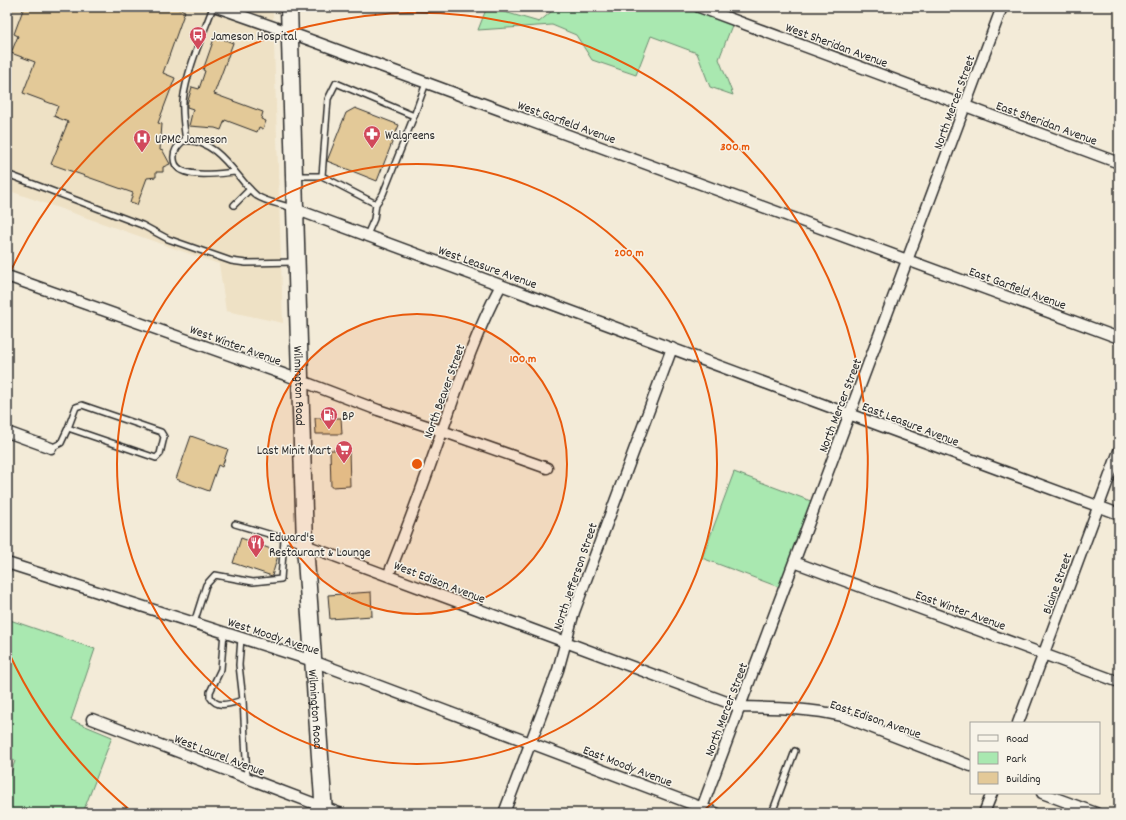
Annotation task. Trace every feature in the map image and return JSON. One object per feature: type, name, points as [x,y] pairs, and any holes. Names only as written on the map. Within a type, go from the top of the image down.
[{"type":"main road","name":"Wilmington Road","points":[[289,7],[305,545],[324,810]]},
{"type":"street","name":"West Garfield Avenue","points":[[217,7],[290,32],[908,260]]},
{"type":"street","name":"West Sheridan Avenue","points":[[700,7],[965,105]]},
{"type":"street","name":"North Mercer Street","points":[[701,810],[1002,7]]},
{"type":"street","name":"East Sheridan Avenue","points":[[965,105],[1119,163]]},
{"type":"street","name":"West Leasure Avenue","points":[[295,209],[672,348]]},
{"type":"street","name":"East Garfield Avenue","points":[[908,260],[1119,338]]},
{"type":"street","name":"West Winter Avenue","points":[[7,276],[300,380],[378,410],[547,468]]},
{"type":"street","name":"North Beaver Street","points":[[388,576],[405,536],[478,333],[501,285]]},
{"type":"street","name":"East Leasure Avenue","points":[[672,348],[1119,514]]},
{"type":"street","name":"North Jefferson Street","points":[[504,813],[558,670],[574,612],[672,348]]},
{"type":"street","points":[[7,432],[51,448]]},
{"type":"street","name":"Blaine Street","points":[[1018,722],[1119,451]]},
{"type":"street","name":"West Edison Avenue","points":[[305,545],[565,642]]},
{"type":"street","name":"East Winter Avenue","points":[[794,562],[1119,682]]},
{"type":"street","name":"West Moody Avenue","points":[[7,563],[313,661],[530,742]]},
{"type":"street","name":"East Edison Avenue","points":[[565,642],[740,707],[797,709],[842,716],[970,766]]},
{"type":"street","name":"West Laurel Avenue","points":[[92,719],[247,778],[324,810],[339,813]]},
{"type":"street","name":"East Moody Avenue","points":[[530,742],[701,810],[716,813]]},
{"type":"street","points":[[984,813],[992,794]]},
{"type":"street","points":[[1045,794],[1096,813]]},
{"type":"lane","points":[[186,140],[183,123],[183,101],[188,78],[213,7]]},
{"type":"lane","points":[[322,176],[328,99],[336,83],[414,116]]},
{"type":"lane","points":[[367,235],[374,219],[376,204],[383,194],[426,83]]},
{"type":"lane","points":[[235,172],[194,174],[179,169],[175,164],[175,150],[178,145],[186,140],[197,141],[204,144],[217,153],[260,198],[295,209]]},
{"type":"lane","points":[[7,174],[142,225],[168,240],[231,261],[246,263],[296,262]]},
{"type":"lane","points":[[294,176],[322,176],[376,204]]},
{"type":"lane","points":[[234,205],[250,189]]},
{"type":"lane","points":[[51,448],[61,444],[76,407],[82,405],[161,432],[164,437],[160,454],[156,458],[68,428]]},
{"type":"lane","points":[[235,524],[305,545]]},
{"type":"lane","points":[[194,623],[206,585],[215,575],[253,582],[281,579],[284,539]]},
{"type":"lane","points":[[224,632],[221,669],[210,692],[210,697],[222,706],[243,700]]},
{"type":"lane","points":[[241,638],[239,665],[243,700],[247,778]]},
{"type":"lane","points":[[772,813],[795,751]]},
{"type":"shaded area","name":"UPMC Jameson","points":[[7,7],[256,7],[273,13],[283,323],[226,311],[219,264],[7,190],[7,115],[11,105],[7,99]]},
{"type":"green space","points":[[487,7],[539,22],[551,12],[553,7],[699,7],[734,20],[719,59],[733,95],[710,87],[697,53],[651,36],[636,75],[592,60],[576,35],[552,25],[478,30]]},
{"type":"green space","points":[[734,472],[816,503],[784,589],[702,558]]},
{"type":"green space","points":[[7,619],[95,649],[71,720],[112,737],[85,807],[85,813],[7,813],[7,784],[15,761],[7,758]]},
{"type":"building","points":[[24,7],[173,7],[185,11],[163,73],[175,78],[158,123],[162,124],[160,150],[163,151],[170,164],[163,167],[163,172],[156,172],[156,177],[147,178],[137,205],[130,203],[133,193],[51,164],[68,122],[54,116],[58,106],[23,93],[35,62],[11,53],[18,36],[14,34]]},
{"type":"building","points":[[215,36],[233,43],[214,94],[263,112],[261,119],[266,121],[263,129],[259,127],[257,132],[225,120],[221,130],[215,128],[189,126],[193,109],[187,107],[187,104],[192,87],[199,89],[205,71],[203,70]]},
{"type":"building","name":"Walgreens","points":[[355,108],[399,125],[377,181],[327,161],[346,113]]},
{"type":"building","points":[[315,418],[341,418],[342,434],[316,434]]},
{"type":"building","points":[[191,436],[228,449],[222,467],[218,465],[209,491],[176,479]]},
{"type":"building","points":[[330,450],[349,450],[350,486],[331,487]]},
{"type":"building","name":"Edward's Restaurant & Lounge","points":[[241,538],[279,552],[272,576],[233,563]]},
{"type":"building","points":[[371,592],[372,616],[330,619],[328,595]]},
{"type":"place","name":"Jameson Hospital","points":[[198,50]]},
{"type":"place","name":"Walgreens","points":[[372,149]]},
{"type":"place","name":"UPMC Jameson","points":[[142,153]]},
{"type":"place","name":"BP","points":[[329,430]]},
{"type":"place","name":"Last Minit Mart","points":[[344,464]]},
{"type":"place","name":"Edward's Restaurant & Lounge","points":[[256,558]]}]
